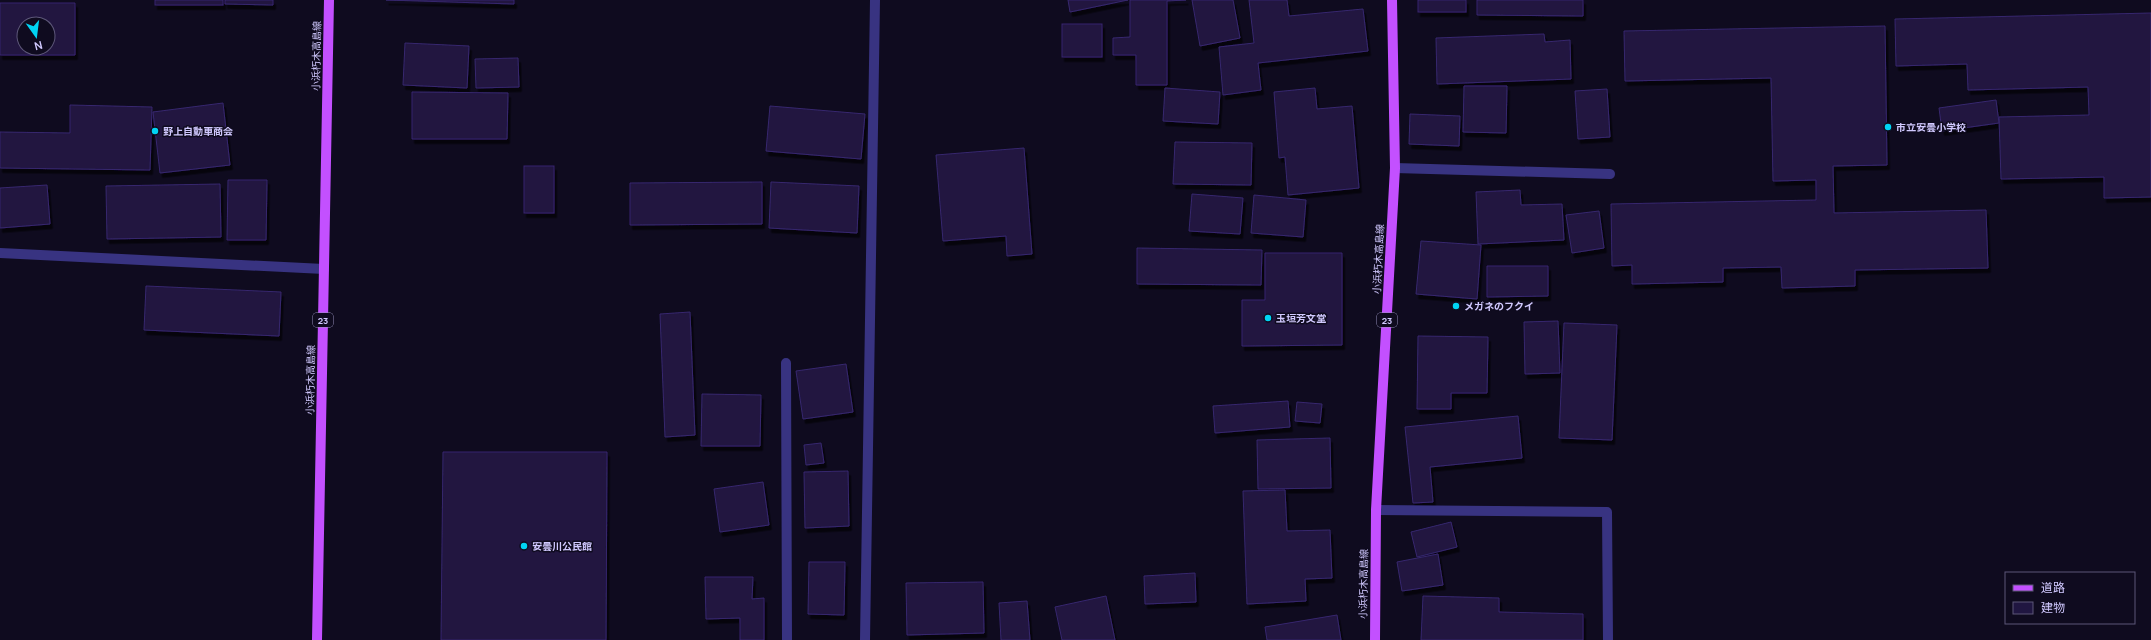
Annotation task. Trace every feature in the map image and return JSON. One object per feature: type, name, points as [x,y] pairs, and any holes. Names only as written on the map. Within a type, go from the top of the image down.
[{"type":"main road","name":"小浜朽木高島線","points":[[317,640],[329,0]]},
{"type":"main road","name":"小浜朽木高島線","points":[[1375,640],[1376,510],[1395,168],[1392,0]]},
{"type":"street","points":[[865,640],[875,0]]},
{"type":"street","points":[[1395,168],[1610,174]]},
{"type":"street","points":[[0,253],[324,270]]},
{"type":"street","points":[[786,363],[786,640]]},
{"type":"street","points":[[1376,510],[1607,512],[1608,640]]},
{"type":"building","points":[[155,0],[223,0],[223,5],[155,5]]},
{"type":"building","points":[[225,0],[273,0],[273,5],[225,4]]},
{"type":"building","points":[[386,0],[514,0],[514,4]]},
{"type":"building","points":[[1068,0],[1128,0],[1070,12]]},
{"type":"building","points":[[1130,0],[1186,0],[1167,1],[1167,85],[1136,85],[1136,55],[1113,55],[1113,38],[1130,37]]},
{"type":"building","points":[[1192,0],[1233,0],[1240,38],[1200,46]]},
{"type":"building","points":[[1249,0],[1287,0],[1289,16],[1363,9],[1368,51],[1258,63],[1261,90],[1223,95],[1219,47],[1254,43]]},
{"type":"building","points":[[1418,0],[1466,0],[1466,12],[1418,12]]},
{"type":"building","points":[[1477,0],[1583,0],[1583,16],[1477,15]]},
{"type":"building","points":[[0,3],[75,3],[75,55],[56,55],[56,16],[16,16],[16,55],[0,55]]},
{"type":"building","points":[[2151,13],[2151,197],[2104,198],[2104,177],[2001,179],[1999,117],[2089,115],[2088,87],[1968,90],[1967,64],[1896,66],[1895,19]]},
{"type":"building","points":[[1062,24],[1102,24],[1102,57],[1062,57]]},
{"type":"building","points":[[1885,26],[1887,165],[1833,166],[1834,213],[1986,210],[1988,268],[1855,270],[1855,286],[1782,288],[1781,267],[1723,268],[1723,282],[1632,284],[1632,265],[1612,266],[1611,204],[1816,200],[1816,180],[1773,181],[1771,78],[1625,81],[1624,31]]},
{"type":"building","points":[[1544,34],[1545,42],[1570,40],[1571,79],[1437,84],[1436,38]]},
{"type":"building","points":[[405,43],[469,46],[467,88],[403,85]]},
{"type":"building","points":[[518,58],[519,87],[476,88],[475,59]]},
{"type":"building","points":[[1464,86],[1507,86],[1506,133],[1463,132]]},
{"type":"building","points":[[1165,88],[1220,92],[1218,124],[1163,121]]},
{"type":"building","points":[[1315,88],[1317,109],[1352,106],[1359,188],[1288,195],[1285,157],[1279,158],[1274,92]]},
{"type":"building","points":[[1607,89],[1610,137],[1578,139],[1575,91]]},
{"type":"building","points":[[412,92],[508,93],[507,139],[412,139]]},
{"type":"building","points":[[1996,100],[1999,123],[1942,131],[1939,108]]},
{"type":"building","points":[[223,103],[230,165],[160,173],[153,112]]},
{"type":"building","points":[[70,105],[152,107],[150,170],[0,168],[0,132],[70,133]]},
{"type":"building","points":[[770,106],[865,114],[861,159],[766,151]]},
{"type":"building","points":[[1410,114],[1460,116],[1459,146],[1409,144]]},
{"type":"building","points":[[1175,142],[1252,143],[1251,185],[1173,184]]},
{"type":"building","points":[[1024,148],[1032,254],[1007,256],[1006,236],[943,241],[936,155]]},
{"type":"building","points":[[524,166],[554,166],[554,213],[524,213]]},
{"type":"building","points":[[228,180],[267,180],[266,240],[227,240]]},
{"type":"building","points":[[762,182],[762,224],[630,225],[630,183]]},
{"type":"building","points":[[771,182],[859,186],[857,233],[769,228]]},
{"type":"building","points":[[220,184],[221,237],[107,239],[106,186]]},
{"type":"building","points":[[47,185],[50,224],[0,228],[0,188]]},
{"type":"building","points":[[1520,190],[1521,205],[1562,204],[1564,240],[1478,244],[1476,192]]},
{"type":"building","points":[[1192,194],[1243,198],[1240,234],[1189,231]]},
{"type":"building","points":[[1254,195],[1306,200],[1303,237],[1251,233]]},
{"type":"building","points":[[1599,211],[1604,248],[1572,253],[1566,215]]},
{"type":"building","points":[[1421,241],[1481,245],[1477,299],[1416,294]]},
{"type":"building","points":[[1137,248],[1262,250],[1261,285],[1137,284]]},
{"type":"building","points":[[1265,253],[1342,253],[1342,345],[1242,346],[1242,300],[1265,300]]},
{"type":"building","points":[[1487,266],[1548,266],[1548,296],[1487,297]]},
{"type":"building","points":[[146,286],[281,292],[279,336],[144,330]]},
{"type":"building","points":[[690,312],[695,435],[665,437],[660,314]]},
{"type":"building","points":[[1558,321],[1560,373],[1525,374],[1524,322]]},
{"type":"building","points":[[1564,323],[1617,325],[1612,440],[1559,438]]},
{"type":"building","points":[[1418,336],[1488,337],[1487,393],[1451,393],[1451,409],[1417,409]]},
{"type":"building","points":[[846,364],[853,412],[803,419],[796,371]]},
{"type":"building","points":[[702,394],[761,395],[760,446],[701,446]]},
{"type":"building","points":[[1288,401],[1290,427],[1215,433],[1213,406]]},
{"type":"building","points":[[1297,402],[1322,404],[1320,423],[1295,421]]},
{"type":"building","points":[[1518,416],[1522,458],[1430,467],[1433,502],[1413,503],[1405,427]]},
{"type":"building","points":[[1330,438],[1331,488],[1258,489],[1257,440]]},
{"type":"building","points":[[821,443],[824,463],[806,465],[804,445]]},
{"type":"building","name":"安曇川公民館","points":[[443,452],[607,452],[606,640],[441,640]]},
{"type":"building","points":[[848,471],[849,526],[805,528],[804,472]]},
{"type":"building","points":[[763,482],[769,525],[720,532],[714,489]]},
{"type":"building","points":[[1285,490],[1287,531],[1330,530],[1332,578],[1305,579],[1306,601],[1247,604],[1243,491]]},
{"type":"building","points":[[1451,522],[1457,547],[1417,557],[1411,532]]},
{"type":"building","points":[[1438,554],[1443,585],[1402,591],[1397,562]]},
{"type":"building","points":[[809,562],[845,562],[844,615],[808,614]]},
{"type":"building","points":[[1195,573],[1196,602],[1145,604],[1144,576]]},
{"type":"building","points":[[705,577],[753,577],[752,599],[764,598],[764,640],[740,640],[740,618],[706,619]]},
{"type":"building","points":[[983,582],[984,633],[907,635],[906,583]]},
{"type":"building","points":[[1106,596],[1115,640],[1062,640],[1055,607]]},
{"type":"building","points":[[1423,596],[1499,598],[1499,612],[1583,614],[1583,640],[1421,640]]},
{"type":"building","points":[[1027,601],[1030,640],[1001,640],[999,603]]},
{"type":"building","points":[[1337,615],[1341,640],[1267,640],[1265,627]]},
{"type":"place","name":"市立安曇小学校","points":[[1888,127]]},
{"type":"place","name":"野上自動車商会","points":[[155,131]]},
{"type":"place","name":"メガネのフクイ","points":[[1456,306]]},
{"type":"place","name":"玉垣芳文堂","points":[[1268,318]]},
{"type":"place","name":"安曇川公民館","points":[[524,546]]}]
